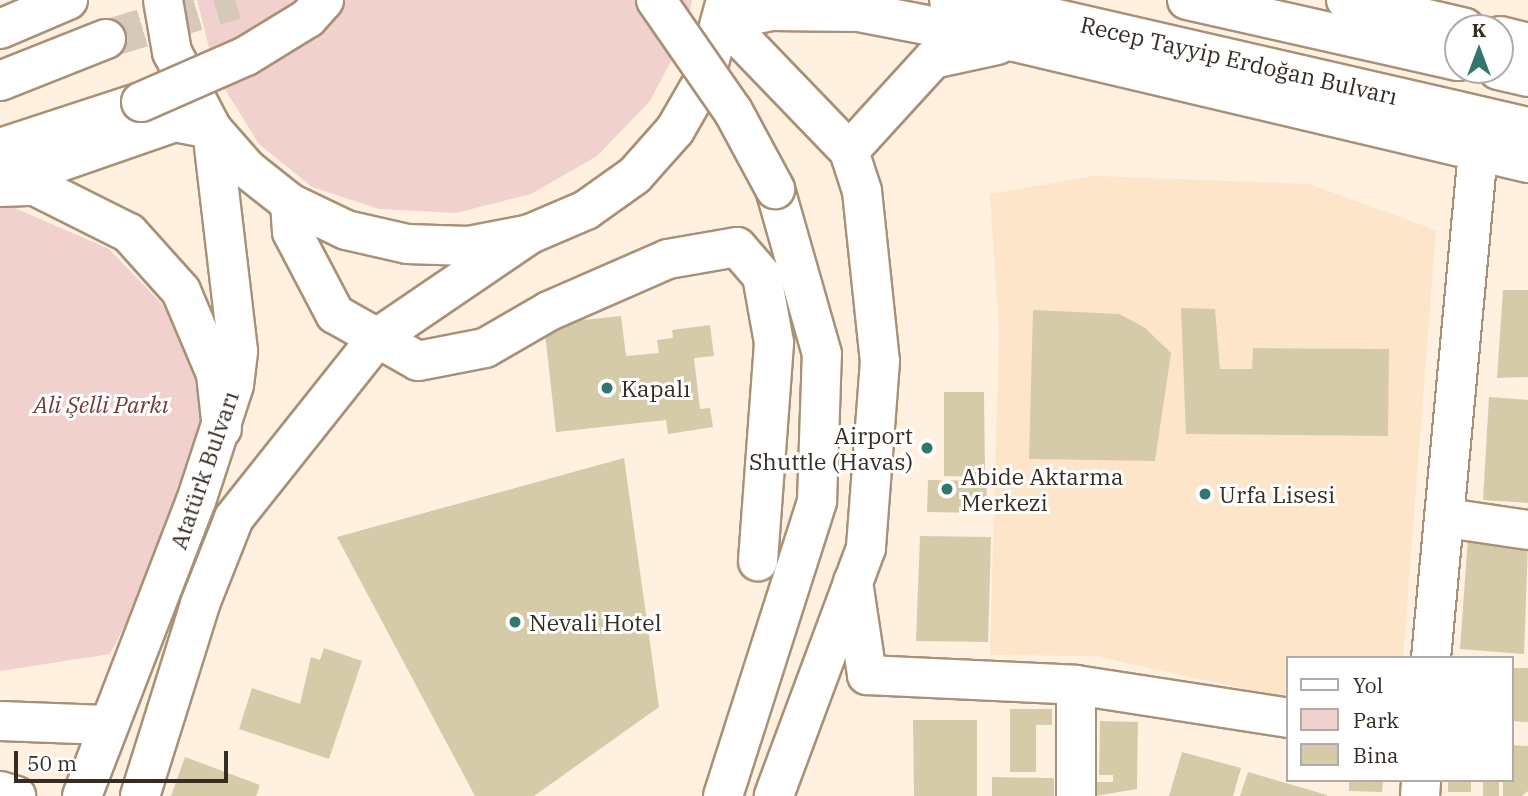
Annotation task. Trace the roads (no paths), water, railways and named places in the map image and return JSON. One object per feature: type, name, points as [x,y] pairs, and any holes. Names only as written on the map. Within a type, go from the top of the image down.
[{"type":"main road","points":[[0,29],[68,0]]},
{"type":"main road","points":[[163,0],[172,52],[212,129],[247,169],[290,202],[346,230],[407,244],[469,246],[530,234]]},
{"type":"main road","points":[[0,148],[141,102],[246,56],[308,18],[324,0]]},
{"type":"main road","points":[[656,0],[733,111],[775,189],[822,354],[817,501],[723,796]]},
{"type":"main road","name":"Recep Tayyip Erdoğan Bulvarı","points":[[949,0],[1014,9],[1528,127]]},
{"type":"main road","name":"Recep Tayyip Erdoğan Bulvarı","points":[[1187,0],[1444,58]]},
{"type":"main road","points":[[1346,0],[1444,23]]},
{"type":"main road","points":[[725,10],[859,12],[1015,42],[1528,163]]},
{"type":"main road","points":[[725,10],[849,151],[862,191],[880,361],[866,548],[774,796]]},
{"type":"main road","points":[[141,796],[200,604],[234,518],[377,338],[530,234],[586,210],[651,157],[676,130],[705,78],[725,10]]},
{"type":"main road","points":[[0,81],[106,39]]},
{"type":"main road","points":[[849,151],[933,59],[1015,42]]},
{"type":"main road","points":[[0,185],[175,122],[212,129]]},
{"type":"main road","name":"Atatürk Bulvarı","points":[[82,796],[106,725],[222,429],[238,351],[212,129]]},
{"type":"main road","points":[[1431,656],[1447,518],[1478,151]]},
{"type":"main road","points":[[0,185],[35,186],[129,233],[181,290],[216,374],[222,429]]},
{"type":"main road","points":[[290,202],[292,232],[335,314],[418,361],[485,348],[549,311],[668,259],[737,247],[762,276],[774,343],[758,561]]},
{"type":"main road","points":[[1447,518],[1528,530]]},
{"type":"main road","points":[[853,582],[867,676],[1076,685],[1286,718]]},
{"type":"main road","points":[[1076,685],[1076,796]]},
{"type":"main road","points":[[0,721],[106,725]]},
{"type":"main road","points":[[0,791],[16,796]]},
{"type":"tunnel","points":[[106,39],[235,0]]},
{"type":"place","name":"Kapalı","points":[[607,388]]},
{"type":"place","name":"Airport Shuttle (Havas)","points":[[927,448]]},
{"type":"place","name":"Abide Aktarma Merkezi","points":[[947,489]]},
{"type":"place","name":"Urfa Lisesi","points":[[1205,494]]},
{"type":"place","name":"Nevali Hotel","points":[[515,622]]},
{"type":"park label","name":"Ali Şelli Parkı","points":[[101,404]]}]
